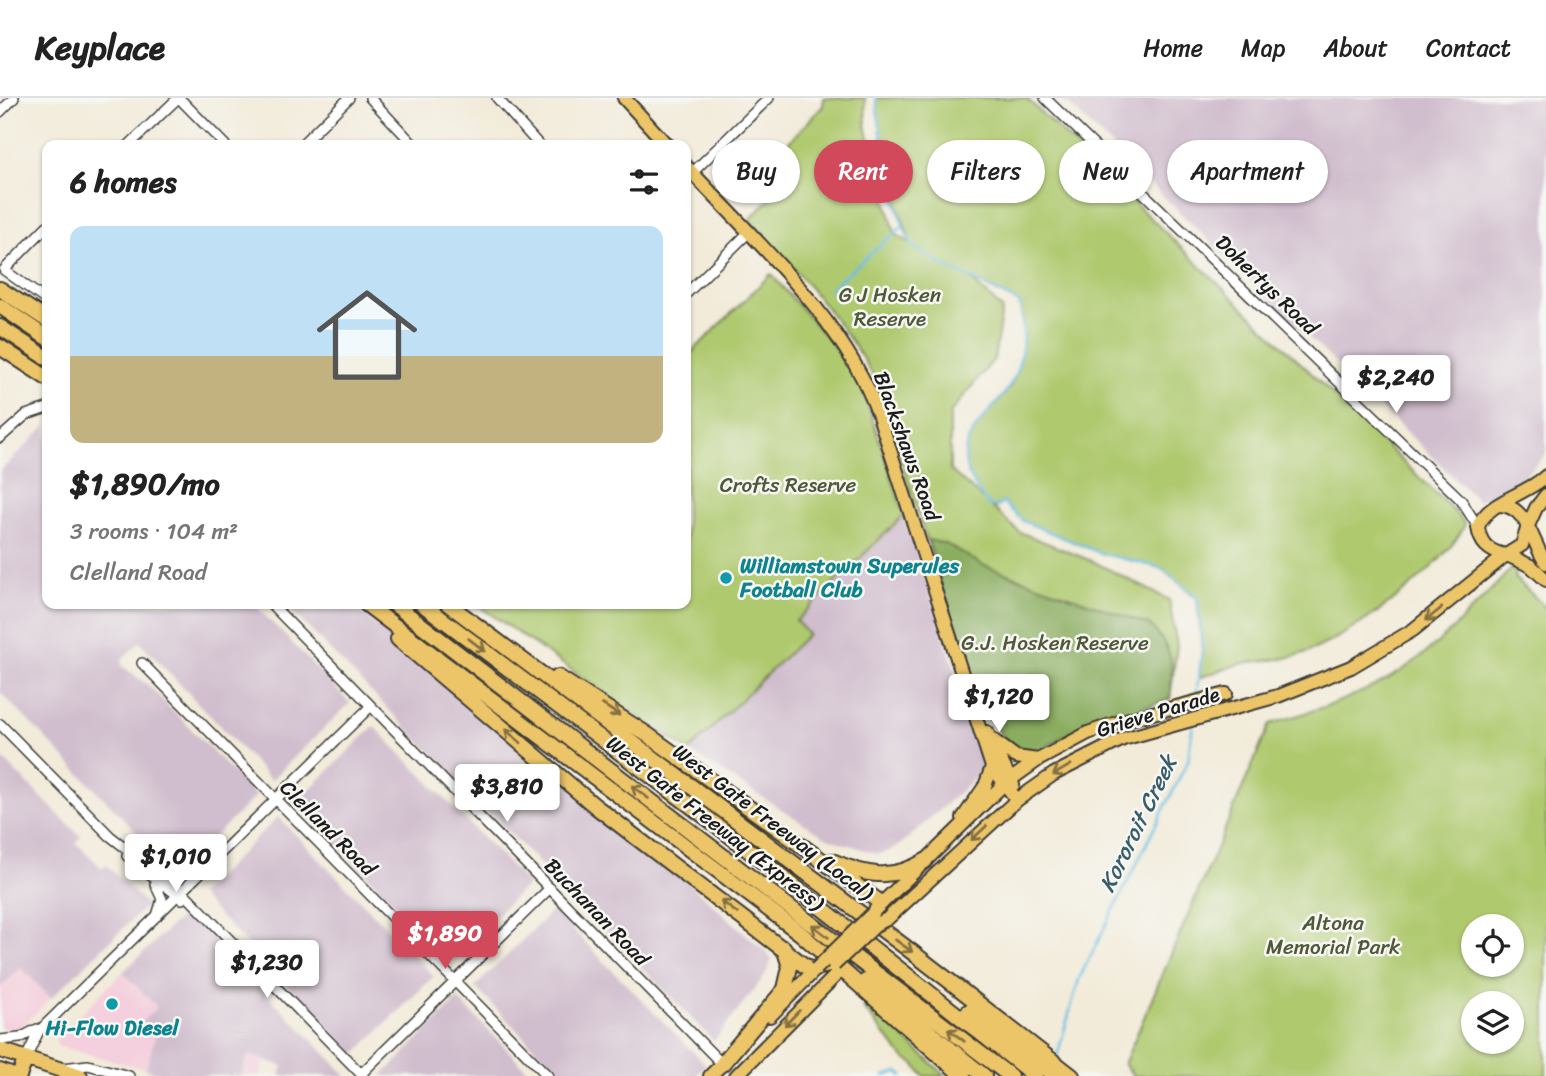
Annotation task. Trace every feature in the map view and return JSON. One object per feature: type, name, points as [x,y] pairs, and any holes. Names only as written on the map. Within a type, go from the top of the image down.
[{"type":"highway","points":[[0,289],[42,317]]},
{"type":"highway","points":[[0,306],[42,335]]},
{"type":"highway","points":[[0,327],[42,355]]},
{"type":"highway","points":[[0,347],[42,375]]},
{"type":"highway","points":[[361,609],[595,806],[808,968],[816,969]]},
{"type":"highway","points":[[373,609],[875,988],[984,1076]]},
{"type":"highway","name":"West Gate Freeway (Express)","points":[[401,609],[1010,1076]]},
{"type":"highway","name":"West Gate Freeway (Express)","points":[[429,609],[842,922],[1024,1053],[1035,1076]]},
{"type":"highway","name":"West Gate Freeway (Local)","points":[[455,609],[1024,1053],[1072,1076]]},
{"type":"highway","points":[[508,649],[648,734],[878,908]]},
{"type":"highway","points":[[793,842],[835,863],[880,876],[906,872],[925,861]]},
{"type":"highway","points":[[800,933],[963,1076]]},
{"type":"highway","points":[[722,1064],[785,989],[790,971],[784,948]]},
{"type":"highway","points":[[0,1050],[80,1076]]},
{"type":"highway","points":[[1024,1053],[1055,1076]]},
{"type":"highway","points":[[0,1071],[17,1076],[29,1059]]},
{"type":"highway","points":[[29,1059],[31,1076]]},
{"type":"main road","points":[[625,98],[663,140]]},
{"type":"main road","name":"Blackshaws Road","points":[[691,171],[830,325],[865,380],[992,767],[1007,782]]},
{"type":"main road","points":[[1546,476],[1526,492],[1485,513],[1478,529],[1487,547],[1531,566],[1546,580]]},
{"type":"main road","points":[[1506,555],[1522,545],[1537,505],[1546,495]]},
{"type":"main road","points":[[1495,506],[1517,510],[1546,563]]},
{"type":"main road","name":"Grieve Parade","points":[[735,1076],[837,968],[882,929],[887,919],[1017,800],[1097,750],[1159,727],[1290,692],[1351,667],[1413,630],[1506,555]]},
{"type":"main road","name":"Grieve Parade","points":[[710,1076],[957,828],[1007,782],[1038,760],[1088,733],[1163,708],[1226,694]]},
{"type":"main road","name":"Blackshaws Road","points":[[975,710],[990,738],[1007,782]]},
{"type":"main road","points":[[990,738],[1016,757],[1038,760]]},
{"type":"main road","points":[[957,828],[985,786],[992,767]]},
{"type":"main road","points":[[1007,782],[1017,800]]},
{"type":"main road","points":[[878,908],[887,919]]},
{"type":"main road","points":[[816,969],[837,968]]},
{"type":"main road","points":[[722,1064],[735,1076]]},
{"type":"street","points":[[0,111],[14,98]]},
{"type":"street","points":[[135,140],[178,98],[220,140]]},
{"type":"street","points":[[306,140],[349,98]]},
{"type":"street","points":[[370,98],[409,140]]},
{"type":"street","points":[[497,98],[535,140]]},
{"type":"street","points":[[691,167],[769,98]]},
{"type":"street","name":"Dohertys Road","points":[[1045,98],[1461,499],[1478,529]]},
{"type":"street","points":[[42,231],[4,270],[42,297]]},
{"type":"street","points":[[691,289],[748,233]]},
{"type":"street","points":[[0,438],[26,415],[42,410]]},
{"type":"street","points":[[1461,499],[1478,508],[1495,506]]},
{"type":"street","name":"Buchanan Road","points":[[276,609],[722,1064]]},
{"type":"street","name":"Clelland Road","points":[[142,663],[548,1076]]},
{"type":"street","points":[[29,1059],[33,1039],[45,1025],[277,801],[371,706]]},
{"type":"street","points":[[0,724],[4,732],[156,885],[161,897],[159,911],[152,923]]},
{"type":"street","points":[[110,836],[193,904],[362,1075],[550,888]]},
{"type":"street","points":[[142,871],[180,894]]},
{"type":"street","points":[[0,1040],[20,1038],[45,1025]]},
{"type":"street","points":[[58,1069],[88,1065],[129,1076]]},
{"type":"shaded area","points":[[1062,98],[1546,98],[1546,454],[1513,488],[1478,501],[1170,203],[1328,203],[1328,140],[1167,140],[1167,200],[1153,186],[1153,140],[1105,140]]},
{"type":"shaded area","points":[[42,430],[42,609],[259,609],[350,703],[271,780],[140,642],[122,659],[122,666],[148,685],[256,796],[177,873],[0,692],[0,471]]},
{"type":"shaded area","points":[[904,515],[987,767],[906,840],[892,850],[878,854],[827,838],[689,751],[807,634],[795,621]]},
{"type":"shaded area","points":[[290,609],[356,609],[609,813],[766,952],[772,960],[764,977],[714,1041]]},
{"type":"shaded area","points":[[374,726],[528,884],[450,960],[296,803]]},
{"type":"shaded area","points":[[0,756],[81,837],[76,843],[102,868],[106,865],[147,905],[51,998],[21,968],[0,988]]},
{"type":"shaded area","points":[[278,817],[434,976],[355,1054],[199,895]]},
{"type":"shaded area","points":[[553,910],[706,1065],[695,1076],[562,1076],[475,987]]},
{"type":"shaded area","points":[[186,912],[347,1076],[280,1076],[283,1066],[248,1055],[241,1076],[168,1076],[146,1069],[157,1029],[140,1024],[157,1007],[123,972]]},
{"type":"shaded area","points":[[21,967],[51,998],[17,1032],[0,1027],[0,988]]},
{"type":"shaded area","points":[[123,972],[157,1007],[141,1023],[157,1028],[146,1069],[57,1046],[56,1038]]},
{"type":"shaded area","points":[[458,999],[533,1076],[382,1076]]},
{"type":"shaded area","points":[[248,1055],[265,1060],[260,1076],[241,1076]]},
{"type":"green space","points":[[824,98],[865,98],[866,126],[870,140],[814,140],[814,203],[887,203],[895,234],[911,243],[898,203],[913,203],[913,140],[882,140],[876,98],[1026,98],[1070,140],[1059,140],[1059,203],[1135,203],[1465,524],[1454,542],[1416,582],[1392,602],[1341,635],[1298,655],[1240,664],[1199,678],[1202,650],[1197,598],[1161,568],[1100,553],[1023,521],[1003,502],[998,507],[991,506],[1019,532],[1094,562],[1169,600],[1177,646],[1170,699],[1099,721],[1033,753],[1020,751],[1006,741],[980,704],[874,377],[832,315],[750,219],[766,203],[800,203],[800,140],[791,140],[823,106]],"holes":[[[970,278],[1019,303],[1023,343],[1012,383],[971,434],[966,446],[968,472],[984,500],[950,470],[950,413],[994,359],[1002,309]]]},
{"type":"green space","name":"Crofts Reserve","points":[[771,274],[857,372],[904,515],[796,621],[808,634],[689,751],[483,609],[691,609],[691,353]]},
{"type":"green space","name":"G.J. Hosken Reserve","points":[[928,540],[946,544],[983,565],[1150,625],[1168,651],[1172,667],[1170,699],[1077,730],[1035,752],[1013,746],[996,727],[980,698],[953,626]]},
{"type":"green space","name":"Altona Memorial Park","points":[[1514,566],[1515,578],[1546,608],[1546,1076],[1134,1076],[1124,1064],[1270,724],[1322,708],[1388,679],[1448,634]]},
{"type":"green space","points":[[867,1004],[946,1076],[924,1076],[914,1064],[904,1058],[863,1008]]},
{"type":"waterway","name":"Kororoit Creek","points":[[876,98],[890,177],[908,238],[915,247],[939,263],[1019,303],[1023,333],[1019,364],[1004,394],[978,424],[966,446],[965,458],[972,480],[988,505],[998,507],[1003,502],[1023,521],[1100,553],[1161,568],[1198,598],[1203,650],[1196,697]]},
{"type":"waterway","points":[[828,290],[903,226]]},
{"type":"waterway","name":"Kororoit Creek","points":[[1057,1056],[1079,979],[1188,761],[1193,724]]},
{"type":"waterway","name":"Kororoit Creek","points":[[884,1076],[898,1072],[903,1076]]},
{"type":"place","name":"Williamstown Superules Football Club","points":[[726,578]]},
{"type":"place","name":"Hi-Flow Diesel","points":[[112,1004]]},
{"type":"park label","name":"G J Hosken Reserve","points":[[890,307]]}]
